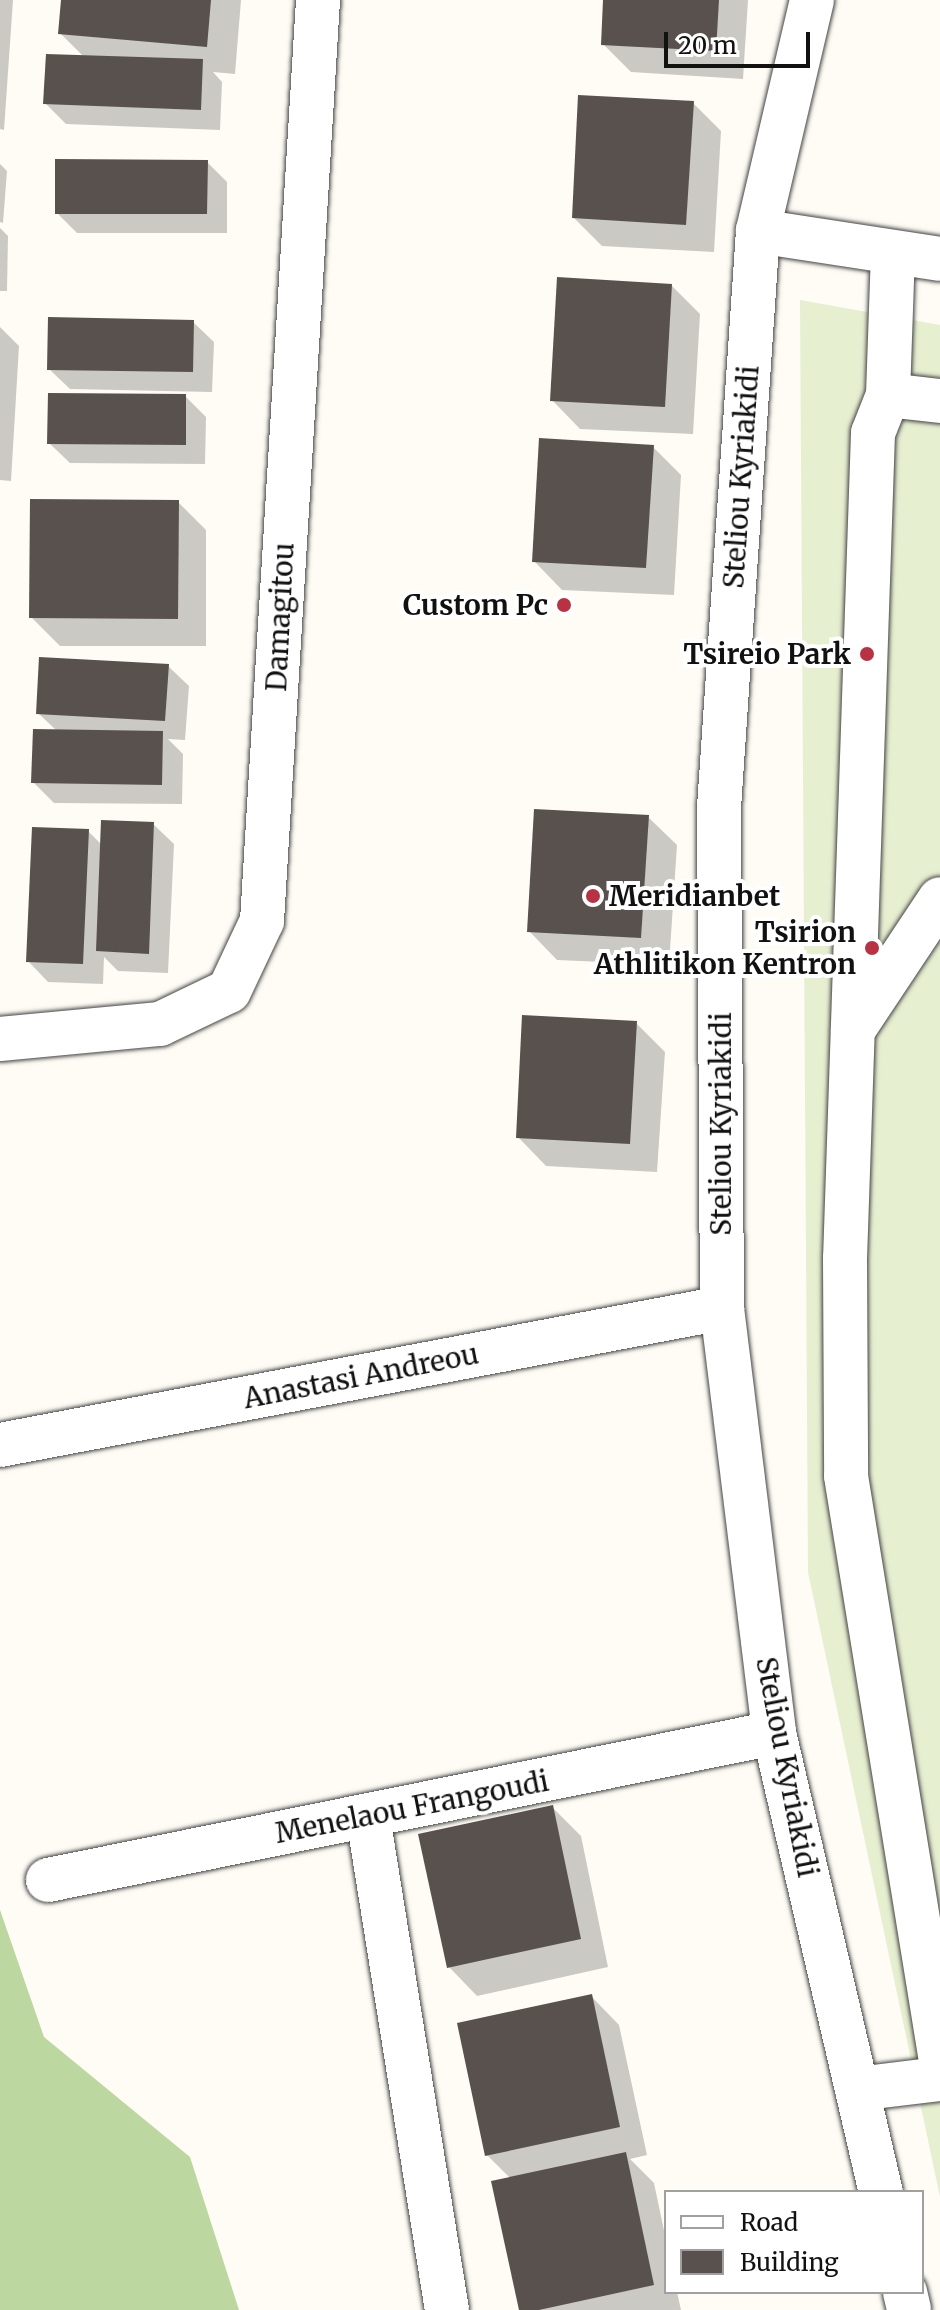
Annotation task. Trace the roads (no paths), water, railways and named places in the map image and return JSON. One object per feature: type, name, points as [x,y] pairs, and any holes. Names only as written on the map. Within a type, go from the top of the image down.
[{"type":"street","name":"Damagitou","points":[[0,1039],[160,1024],[229,991],[262,921],[318,0]]},
{"type":"street","name":"Steliou Kyriakidi","points":[[812,0],[758,231],[719,808],[722,1308],[774,1733],[881,2190]]},
{"type":"street","points":[[758,231],[940,259]]},
{"type":"street","points":[[893,253],[888,395],[873,433],[845,1258],[846,1476],[940,2055]]},
{"type":"street","points":[[888,395],[940,401]]},
{"type":"street","points":[[853,1031],[940,899]]},
{"type":"street","name":"Anastasi Andreou","points":[[0,1445],[722,1308]]},
{"type":"street","name":"Menelaou Frangoudi","points":[[48,1880],[774,1733]]},
{"type":"street","points":[[368,1817],[447,2310]]},
{"type":"street","points":[[857,2089],[940,2079]]},
{"type":"place","name":"Custom Pc","points":[[564,605]]},
{"type":"place","name":"Tsireio Park","points":[[867,654]]},
{"type":"place","name":"Meridianbet","points":[[593,896]]},
{"type":"place","name":"Tsirion Athlitikon Kentron","points":[[872,948]]}]
